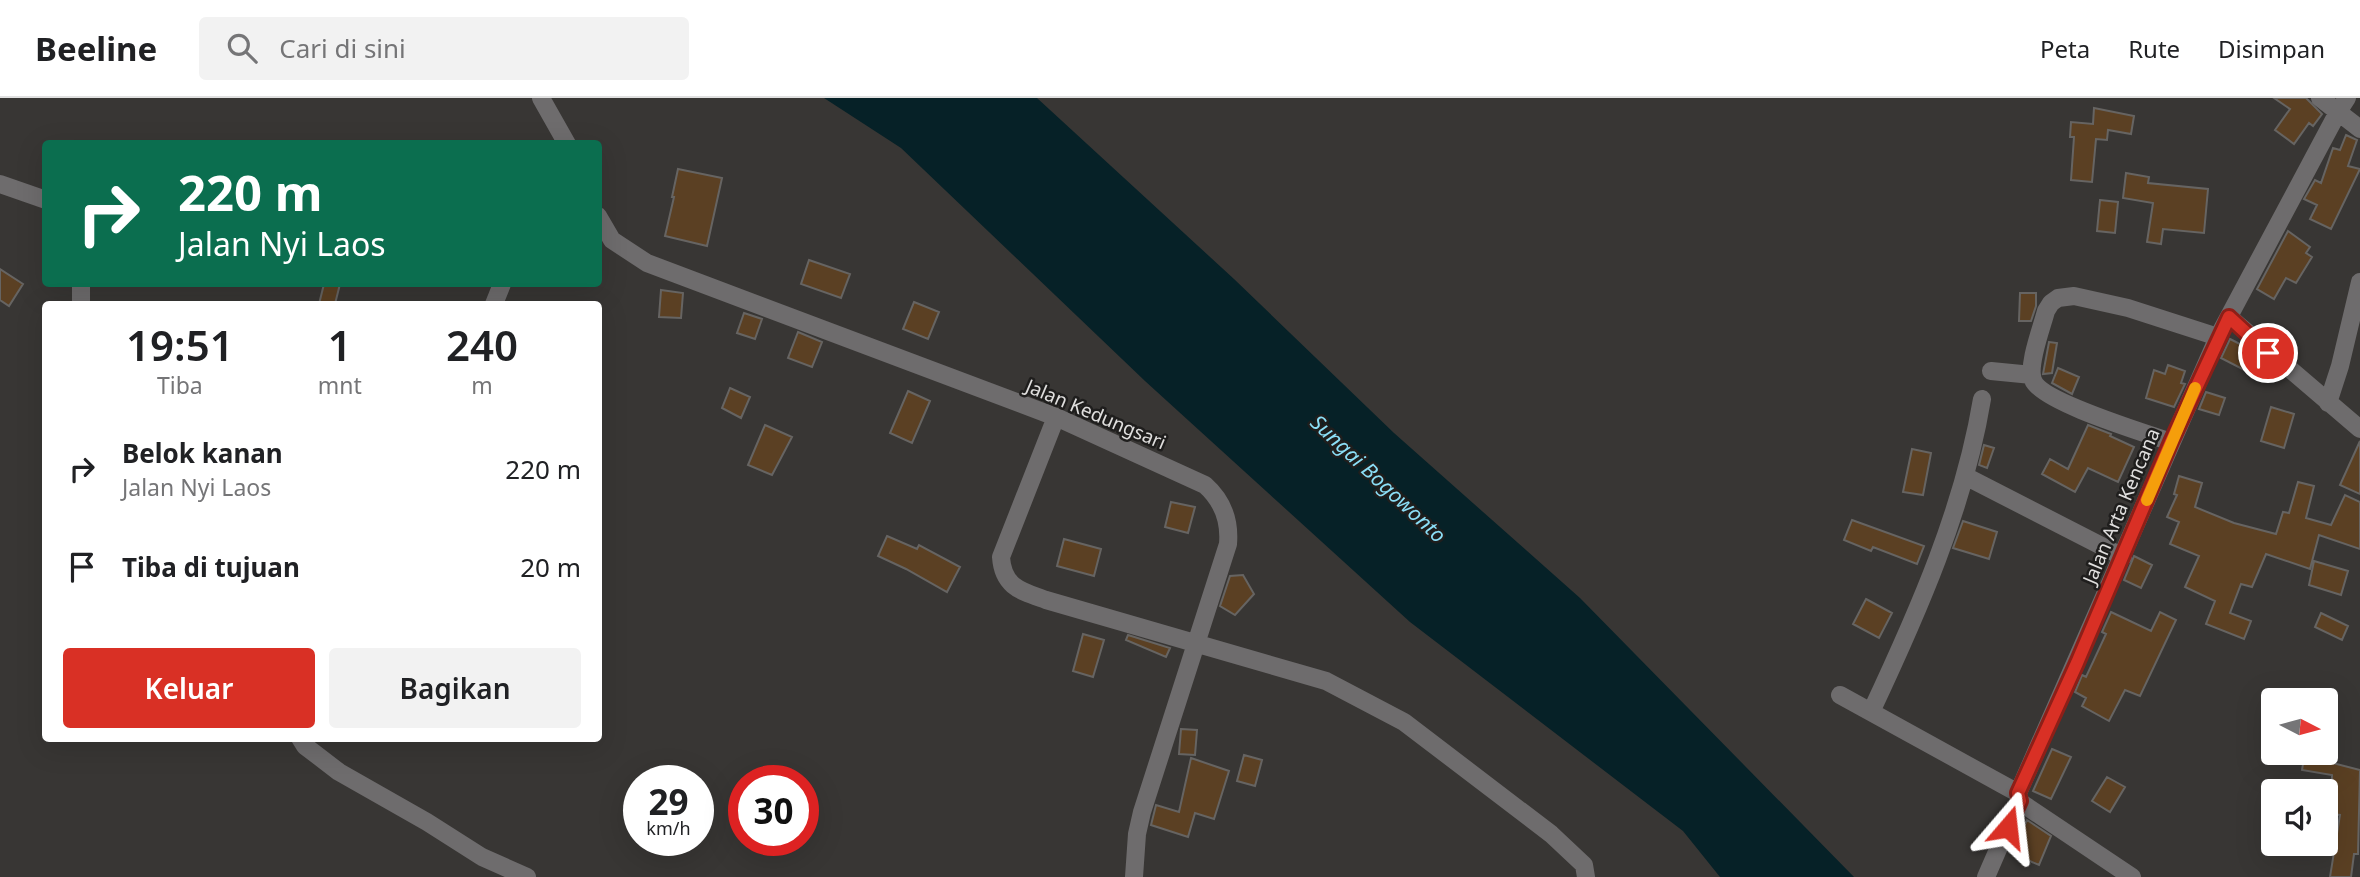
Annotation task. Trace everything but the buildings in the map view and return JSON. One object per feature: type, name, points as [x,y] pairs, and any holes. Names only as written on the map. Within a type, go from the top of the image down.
[{"type":"street","points":[[541,98],[565,140]]},
{"type":"street","points":[[2320,98],[2342,105],[2360,129]]},
{"type":"street","name":"Jalan Arta Kencana","points":[[1986,877],[2218,337],[2342,105]]},
{"type":"street","points":[[0,184],[42,199]]},
{"type":"street","name":"Jalan Kedungsari","points":[[602,223],[612,240],[647,262],[1056,417],[1205,485],[1213,492],[1228,522],[1228,544],[1142,812],[1137,834],[1134,877]]},
{"type":"street","points":[[2328,403],[2340,366],[2360,282]]},
{"type":"street","points":[[2171,442],[2100,418],[2053,398],[2036,387],[2032,375],[2033,361],[2046,311],[2058,298],[2067,296],[2128,308],[2218,337]]},
{"type":"street","points":[[2229,317],[2360,429]]},
{"type":"street","points":[[1991,371],[2032,375]]},
{"type":"street","points":[[1871,712],[1931,573],[1965,476],[1982,400]]},
{"type":"street","points":[[1056,417],[1001,557],[1002,570],[1009,582],[1020,590],[1046,600],[1326,681],[1404,722],[1551,834],[1584,865],[1586,877]]},
{"type":"street","points":[[1965,476],[2123,557]]},
{"type":"street","points":[[1840,695],[2019,797],[2132,877]]},
{"type":"street","points":[[302,742],[339,772],[482,856],[527,877]]},
{"type":"water","name":"Sungai Bogowonto","points":[[824,98],[1037,98],[1234,279],[1394,433],[1580,598],[1854,877],[1720,877],[1683,831],[1410,622],[1145,381],[901,148]]},
{"type":"slow traffic","points":[[2147,500],[2195,388]]},
{"type":"route","points":[[2008,827],[2020,801],[2018,793],[2077,663],[2171,442],[2229,317],[2268,353]]}]
